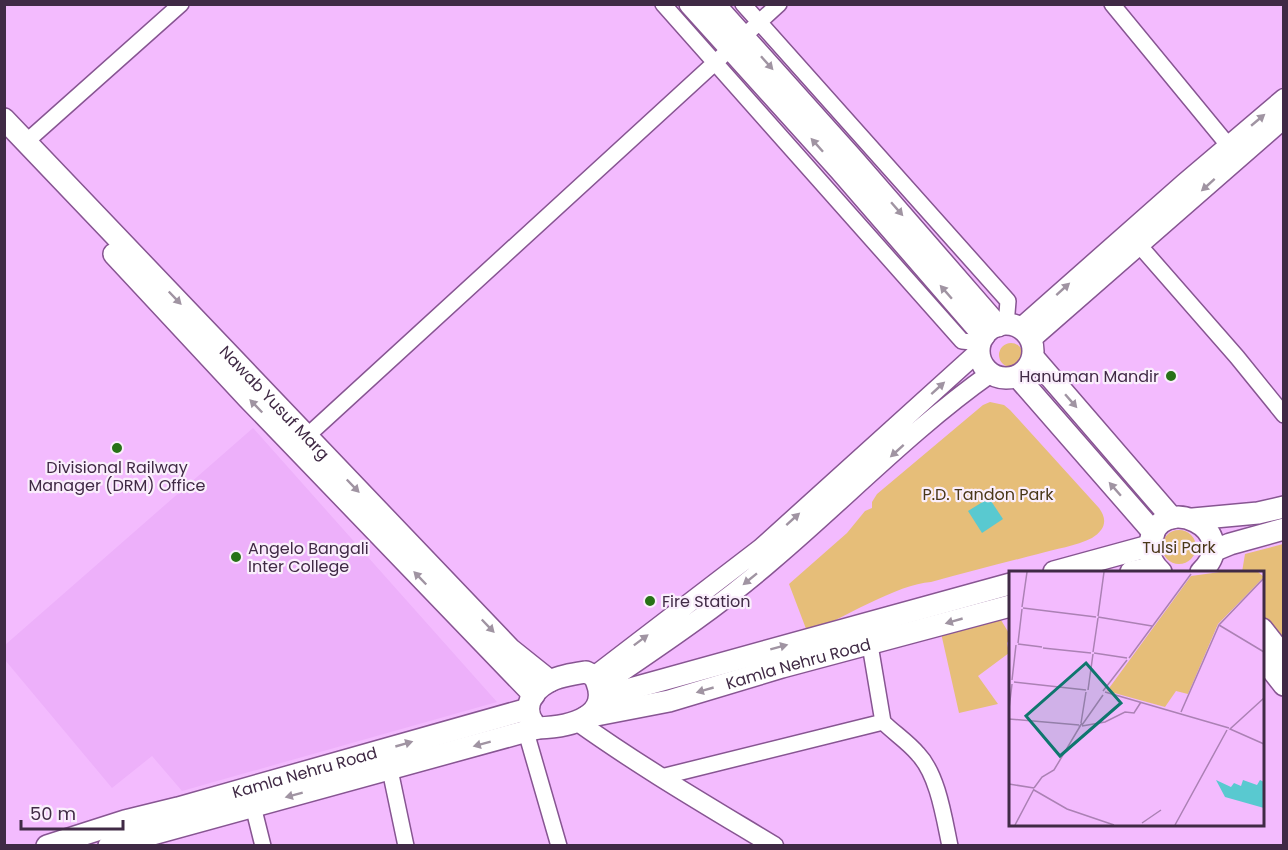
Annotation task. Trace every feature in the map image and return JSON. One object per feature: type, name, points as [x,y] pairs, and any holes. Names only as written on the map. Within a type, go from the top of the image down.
[{"type":"main road","points":[[690,4],[729,49],[1172,518]]},
{"type":"main road","points":[[714,4],[729,49]]},
{"type":"main road","name":"Nawab Yusuf Marg","points":[[4,119],[510,649],[550,681]]},
{"type":"main road","points":[[4,137],[531,702]]},
{"type":"main road","points":[[1004,338],[1024,372],[1017,376],[999,377],[984,367],[1004,338]]},
{"type":"main road","points":[[1017,376],[1155,555]]},
{"type":"main road","points":[[1134,571],[1155,555],[1162,523],[1172,518],[1193,519],[1258,513],[1284,507]]},
{"type":"main road","points":[[1193,519],[1203,525],[1209,534],[1211,564]]},
{"type":"main road","points":[[1211,564],[1230,543],[1284,529]]},
{"type":"main road","points":[[1065,571],[1155,555]]},
{"type":"main road","name":"Kamla Nehru Road","points":[[550,681],[586,672],[598,686],[1009,584]]},
{"type":"main road","name":"Kamla Nehru Road","points":[[109,846],[532,730],[669,701],[1009,607]]},
{"type":"main road","points":[[1264,630],[1284,657]]},
{"type":"main road","points":[[1264,658],[1284,685]]},
{"type":"main road","points":[[532,730],[531,702],[538,689],[550,681]]},
{"type":"main road","points":[[582,719],[596,708],[598,686]]},
{"type":"main road","name":"Kamla Nehru Road","points":[[47,846],[96,838],[531,702]]},
{"type":"street","points":[[27,142],[181,4]]},
{"type":"street","points":[[663,4],[729,49]]},
{"type":"street","points":[[743,4],[1008,301],[1004,338]]},
{"type":"street","points":[[306,437],[779,4]]},
{"type":"street","points":[[1112,4],[1228,145]]},
{"type":"street","points":[[598,686],[1284,98]]},
{"type":"street","points":[[1004,338],[1139,245],[1284,119]]},
{"type":"street","points":[[1139,245],[1237,357],[1284,415]]},
{"type":"street","points":[[598,686],[743,585],[953,401],[991,373]]},
{"type":"street","points":[[870,645],[883,722],[920,755],[942,803],[950,846]]},
{"type":"street","points":[[582,719],[615,748],[774,846]]},
{"type":"street","points":[[661,777],[883,722]]},
{"type":"street","points":[[532,730],[559,846]]},
{"type":"street","points":[[390,770],[406,846]]},
{"type":"street","points":[[253,806],[264,846]]},
{"type":"shaded area","name":"Angelo Bangali Inter College","points":[[253,428],[497,702],[182,791],[152,756],[112,788],[5,660],[5,645]]},
{"type":"shaded area","points":[[989,498],[1003,519],[982,533],[968,511]]},
{"type":"green space","points":[[1011,343],[1016,344],[1022,350],[1022,360],[1016,366],[1011,367],[1006,366],[1000,360],[999,355],[1000,350],[1006,344]]},
{"type":"green space","name":"P.D. Tandon Park","points":[[990,402],[1004,405],[1010,410],[1099,508],[1104,517],[1104,524],[1100,532],[1086,541],[902,589],[808,634],[789,584],[847,533],[865,511],[872,508],[872,502],[877,494],[983,405]]},
{"type":"green space","name":"Tulsi Park","points":[[1179,530],[1191,535],[1196,547],[1191,559],[1179,564],[1167,559],[1162,547],[1167,535]]},
{"type":"green space","points":[[1283,544],[1283,645],[1264,618],[1264,571],[1242,571],[1245,554]]},
{"type":"green space","points":[[1001,620],[1009,633],[1007,643],[1009,653],[978,676],[998,704],[959,713],[941,633]]},
{"type":"place","name":"Hanuman Mandir","points":[[1171,376]]},
{"type":"place","name":"Divisional Railway Manager (DRM) Office","points":[[117,448]]},
{"type":"place","name":"Angelo Bangali Inter College","points":[[236,557]]},
{"type":"place","name":"Fire Station","points":[[650,601]]}]
